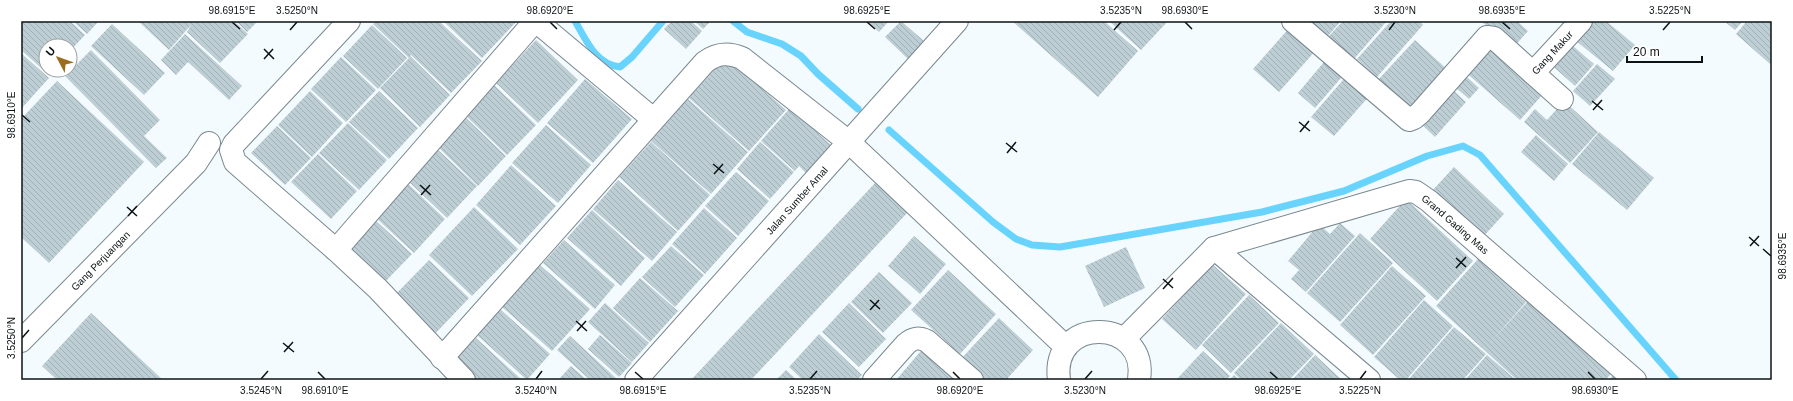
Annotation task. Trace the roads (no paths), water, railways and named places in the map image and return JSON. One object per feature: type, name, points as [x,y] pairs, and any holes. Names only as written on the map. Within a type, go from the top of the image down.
[{"type":"street","points":[[349,21],[280,93],[234,144],[231,150],[234,162],[336,250],[378,289],[464,380]]},
{"type":"street","points":[[336,250],[536,21],[653,119]]},
{"type":"street","name":"Jalan Sumber Amal","points":[[636,380],[850,143],[957,21]]},
{"type":"street","points":[[1293,21],[1409,120],[1420,113],[1487,37],[1494,38],[1533,73]]},
{"type":"street","name":"Gang Makur","points":[[1562,99],[1533,73],[1581,21]]},
{"type":"street","points":[[442,358],[705,62],[714,55],[733,54],[742,58],[850,143],[1066,347]]},
{"type":"street","name":"Gang Perjuangan","points":[[21,341],[196,163],[209,143]]},
{"type":"street","name":"Grand Gading Mas","points":[[1124,339],[1214,248],[1400,193],[1416,192],[1429,201],[1635,380]]},
{"type":"street","points":[[1214,248],[1369,380]]},
{"type":"street","points":[[1059,380],[1058,371],[1060,359],[1066,347],[1075,338],[1087,332],[1100,331],[1112,333],[1124,339],[1133,348],[1138,360],[1139,380]]},
{"type":"street","points":[[874,380],[906,344],[912,339],[920,338],[927,341],[972,380]]},
{"type":"waterway","points":[[575,21],[598,57],[604,62],[620,67],[632,57],[663,21]]},
{"type":"waterway","points":[[733,21],[747,32],[782,44],[801,56],[818,74],[858,109]]},
{"type":"waterway","points":[[889,130],[993,222],[1016,239],[1032,245],[1060,247],[1262,212],[1344,191],[1427,156],[1463,146],[1480,155],[1676,380]]}]
